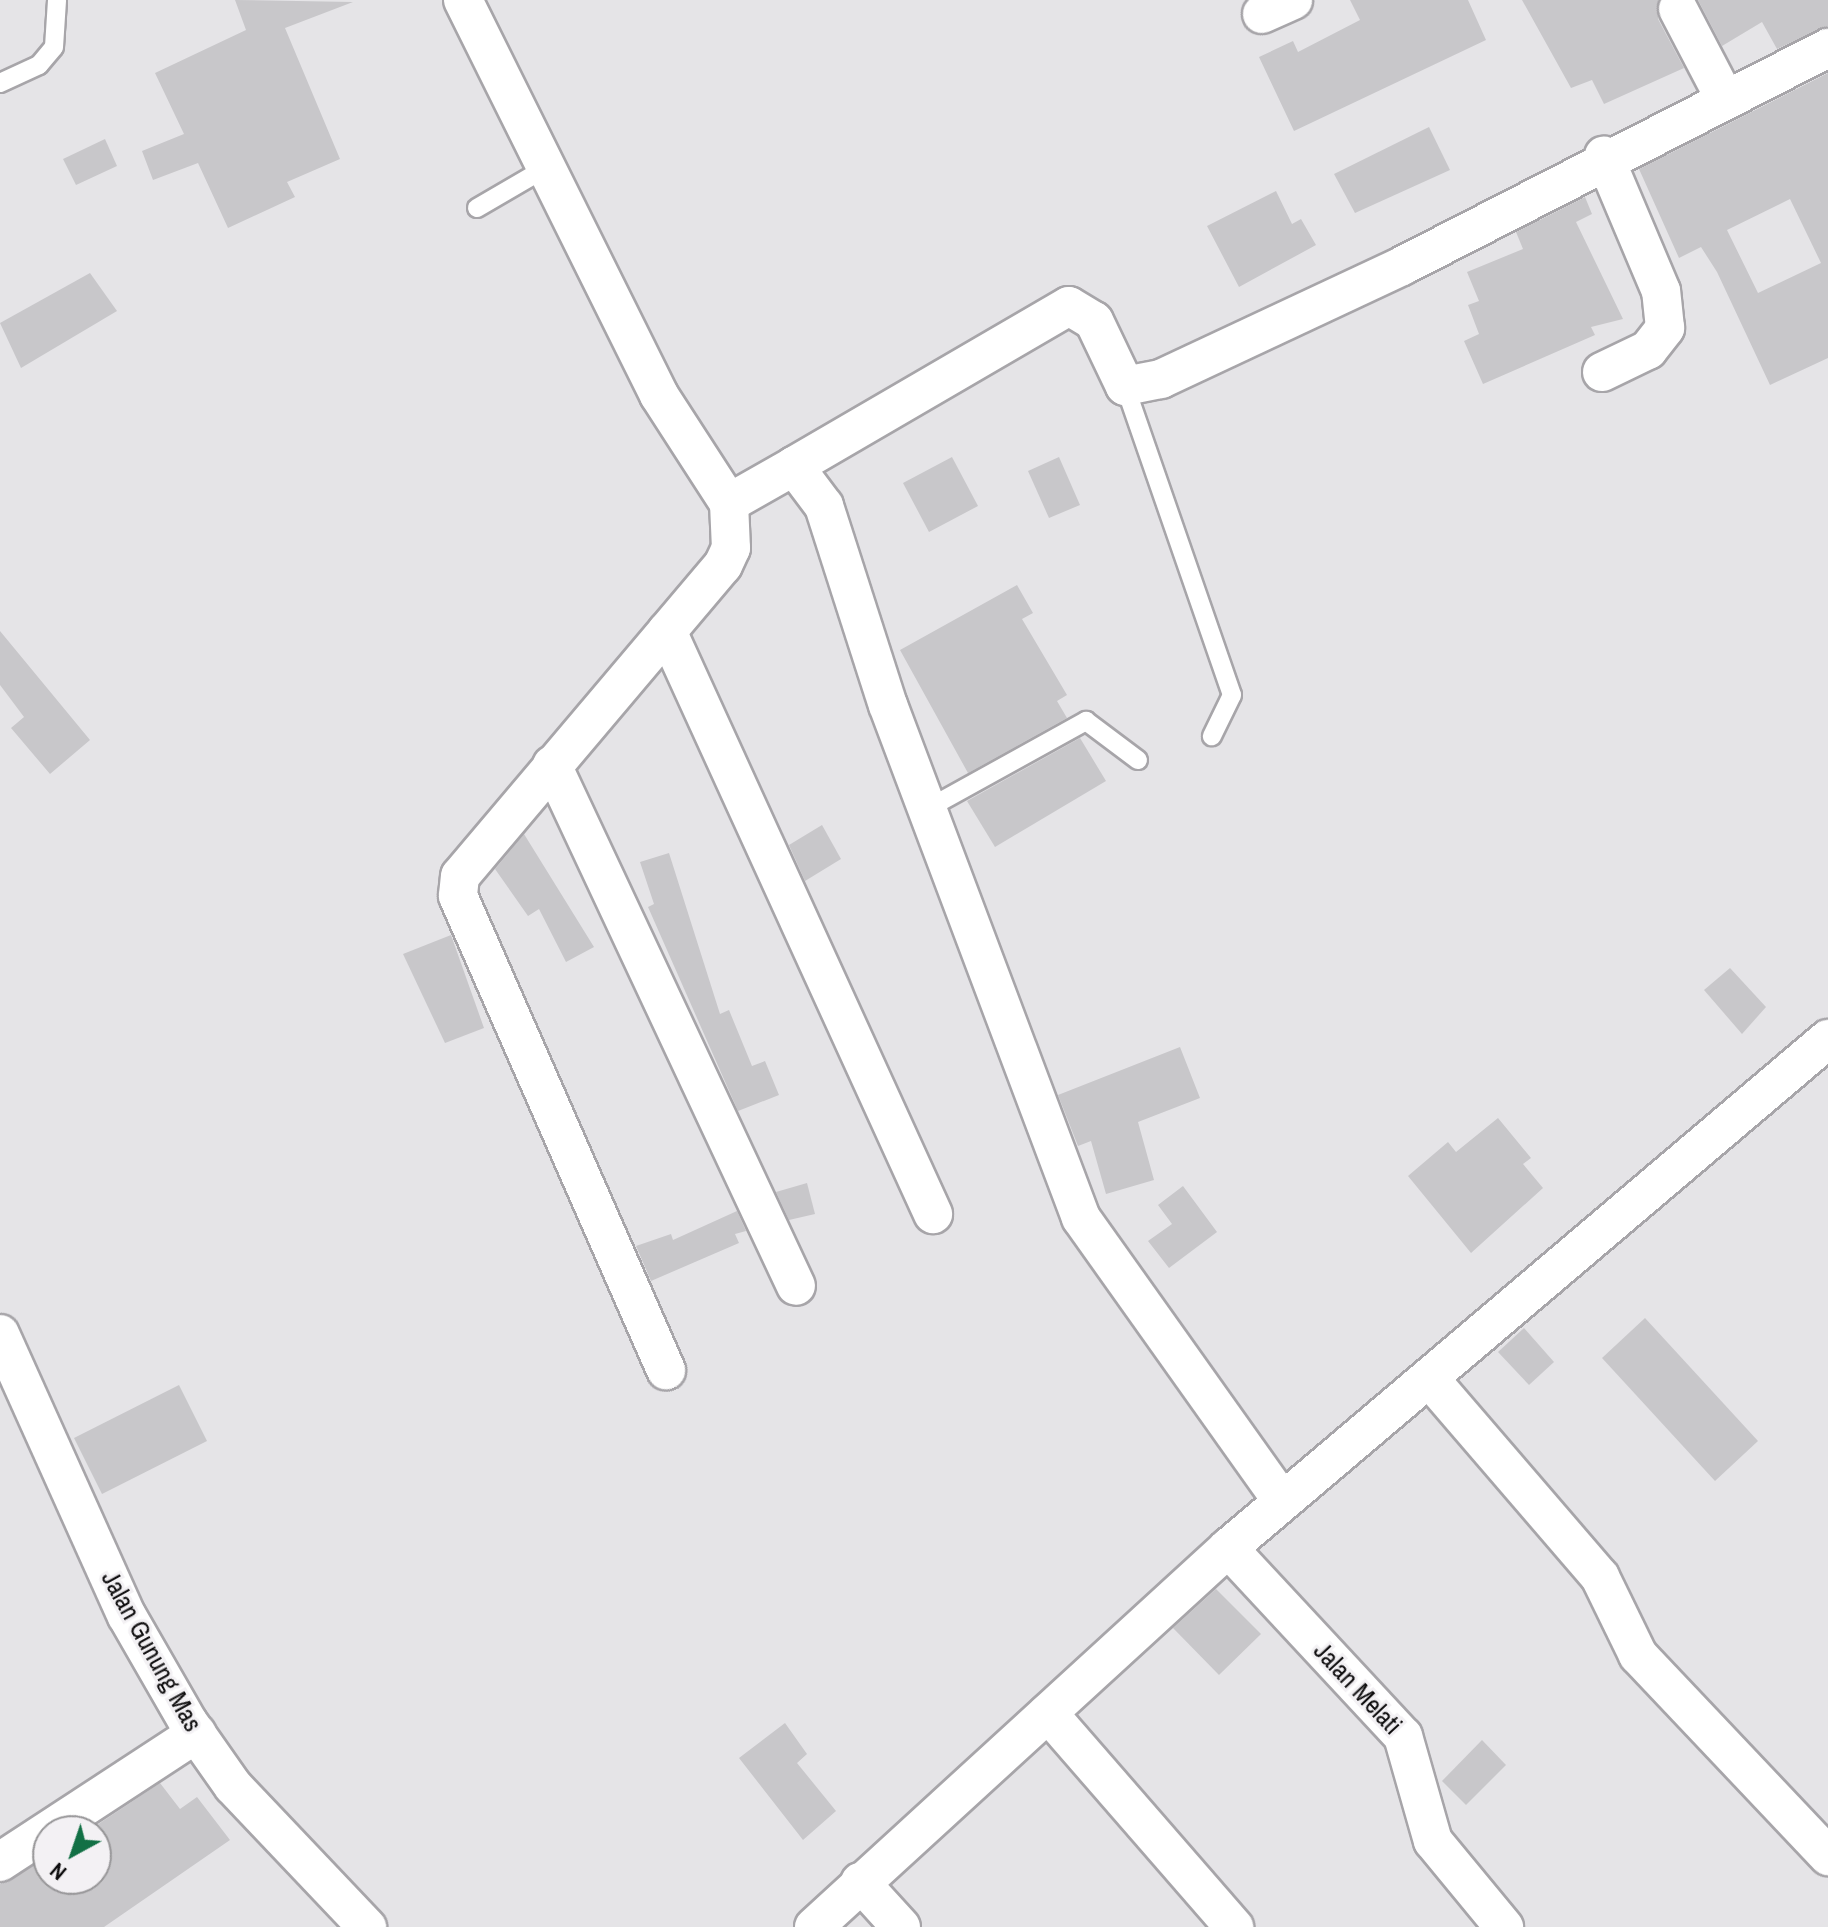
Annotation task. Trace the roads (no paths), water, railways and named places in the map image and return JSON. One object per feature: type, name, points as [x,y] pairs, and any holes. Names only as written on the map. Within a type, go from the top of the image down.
[{"type":"street","points":[[463,0],[542,170],[659,395],[729,503],[731,548],[723,565],[460,876],[459,909],[666,1370]]},
{"type":"street","points":[[1678,9],[1724,97]]},
{"type":"street","points":[[729,503],[1069,306],[1094,321],[1125,386],[1161,379],[1402,266],[1604,156],[1828,48]]},
{"type":"street","points":[[1602,372],[1648,350],[1665,328],[1661,291],[1604,156]]},
{"type":"street","points":[[794,466],[824,506],[927,809],[1081,1218],[1282,1501]]},
{"type":"street","points":[[667,631],[933,1214]]},
{"type":"street","points":[[552,765],[796,1286]]},
{"type":"street","points":[[814,1927],[1228,1548],[1828,1039]]},
{"type":"street","name":"Jalan Gunung Mas","points":[[0,1334],[127,1616],[197,1733],[233,1786],[367,1927]]},
{"type":"street","points":[[1429,1378],[1600,1577],[1638,1655],[1828,1856]]},
{"type":"street","name":"Jalan Melati","points":[[1228,1548],[1403,1736],[1433,1841],[1504,1927]]},
{"type":"street","points":[[1048,1713],[1234,1927]]},
{"type":"street","points":[[0,1862],[197,1733]]},
{"type":"street","points":[[860,1882],[901,1927]]},
{"type":"lane","points":[[0,83],[39,65],[54,47],[57,0]]},
{"type":"lane","points":[[477,208],[542,170]]},
{"type":"lane","points":[[1125,386],[1232,695],[1212,736]]},
{"type":"lane","points":[[927,809],[1086,721],[1138,760]]}]
